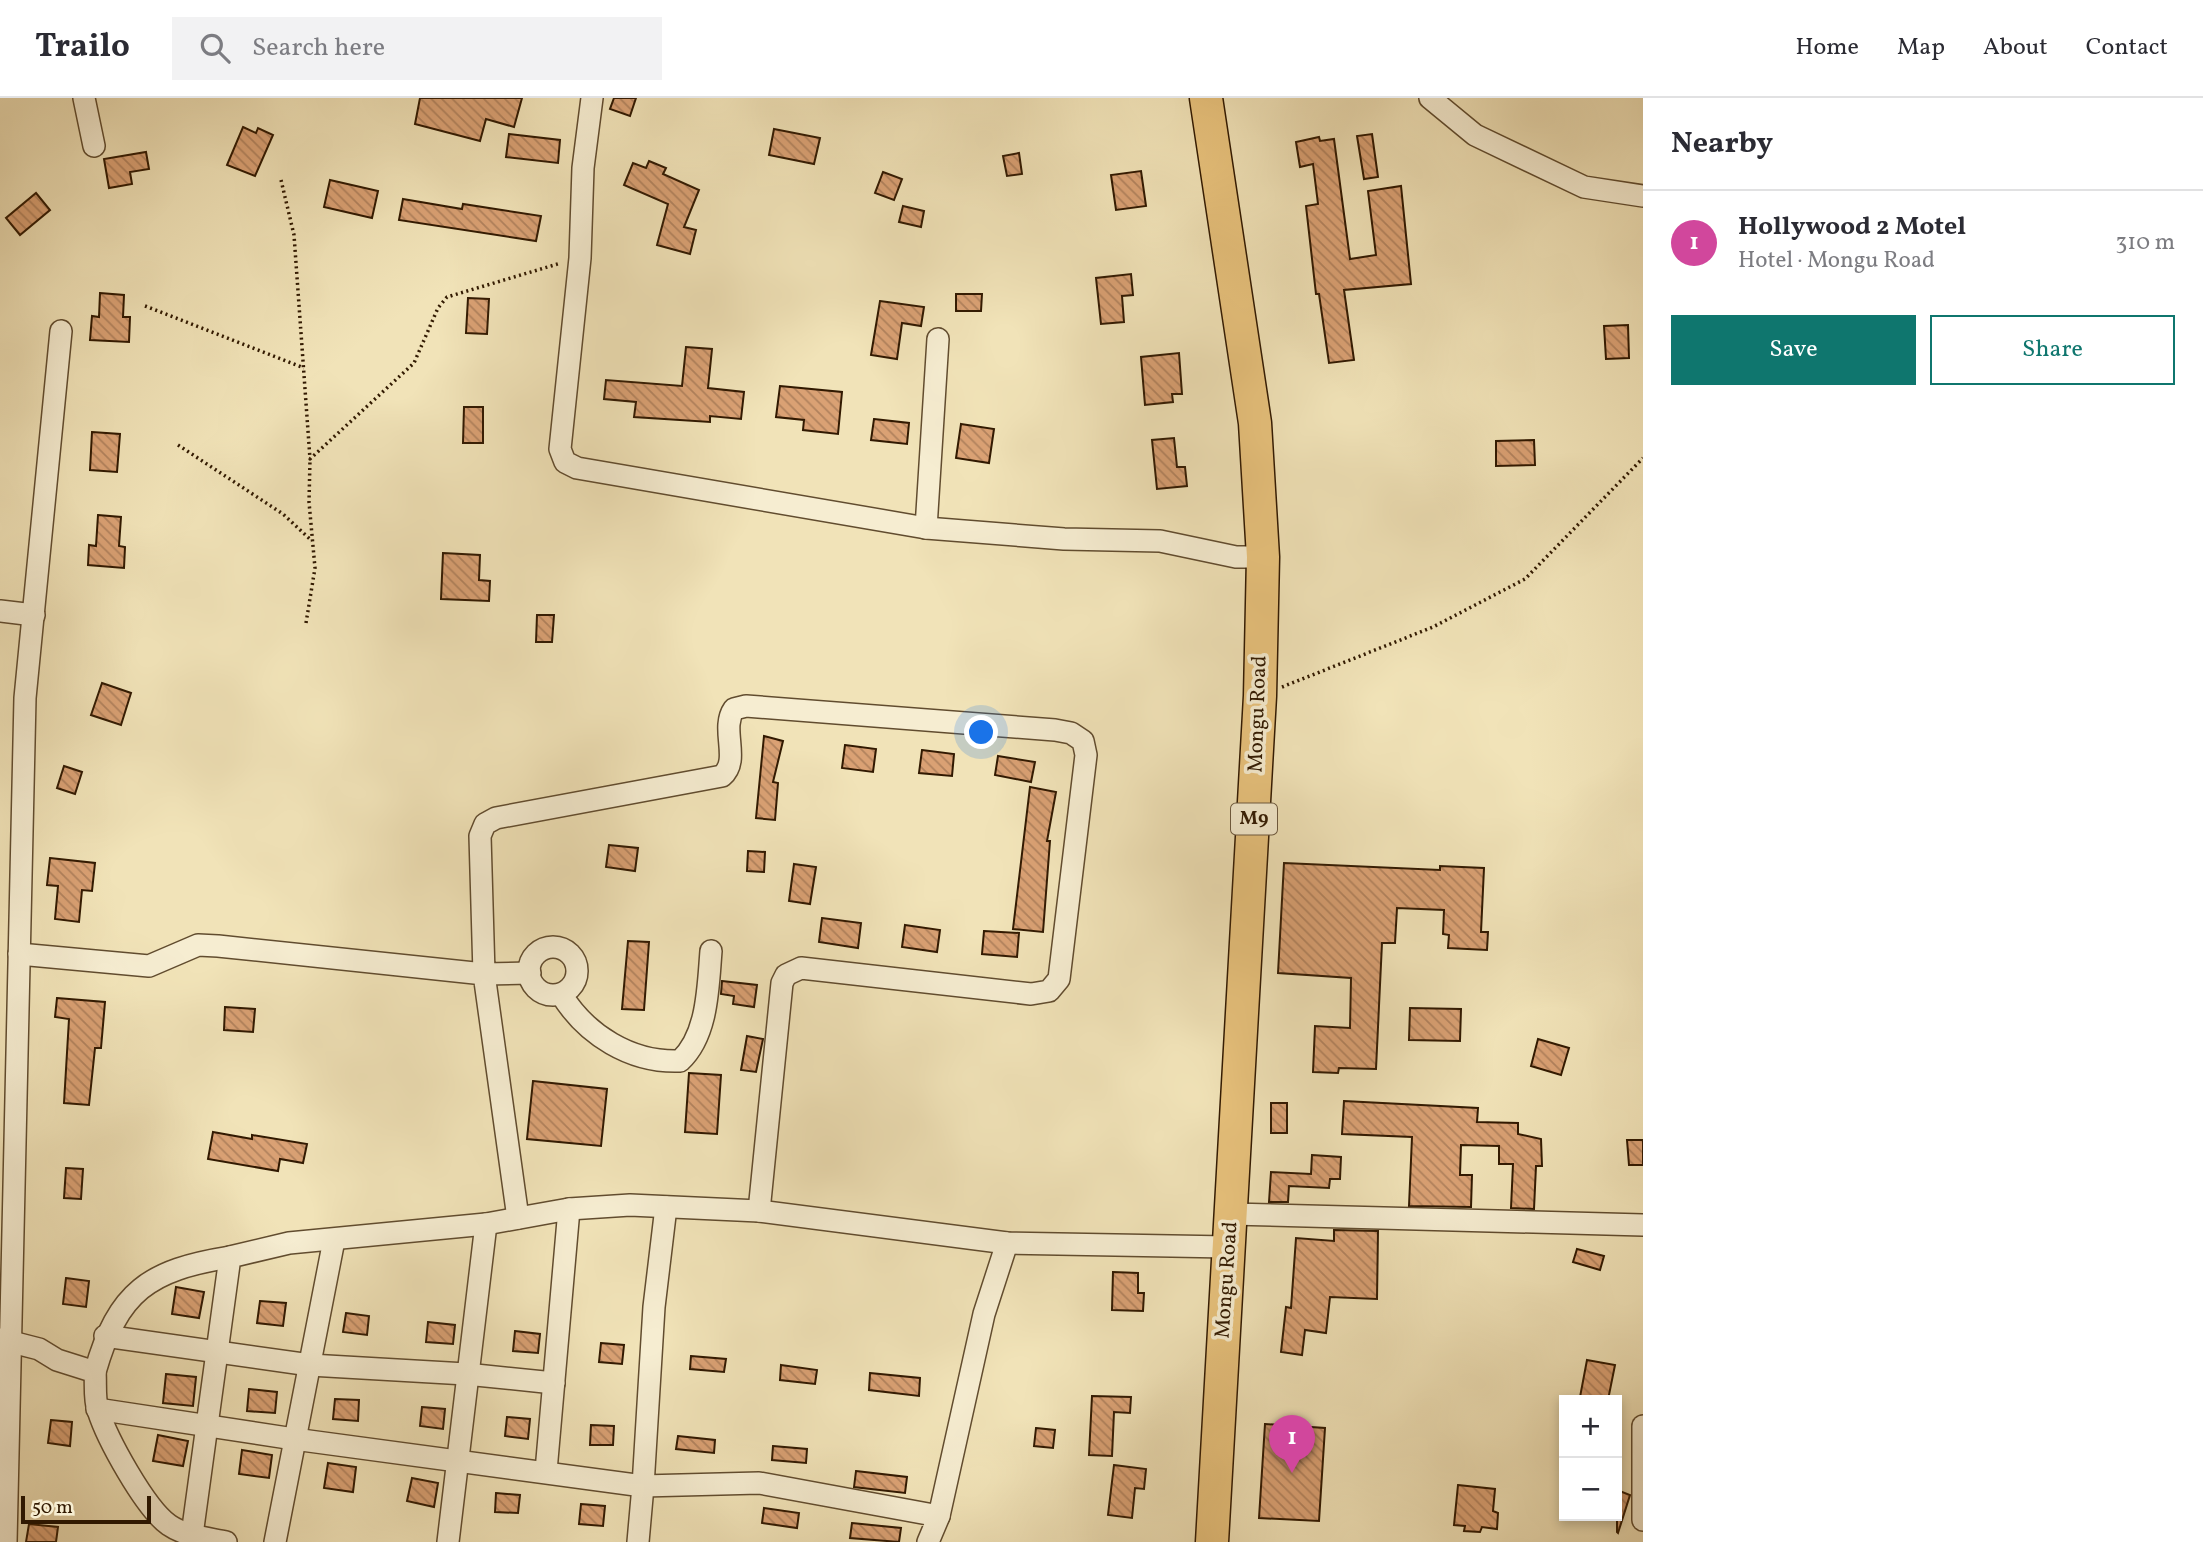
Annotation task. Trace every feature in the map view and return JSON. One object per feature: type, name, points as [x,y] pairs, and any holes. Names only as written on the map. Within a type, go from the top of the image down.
[{"type":"main road","name":"Mongu Road","points":[[1206,98],[1255,423],[1263,557],[1260,696],[1212,1542]]},
{"type":"street","points":[[84,98],[94,146]]},
{"type":"street","points":[[592,98],[583,167],[580,258],[560,449],[565,462],[578,468],[926,528],[1064,538],[1160,541],[1236,557],[1263,557]]},
{"type":"street","points":[[1430,98],[1475,135],[1584,187],[1643,196]]},
{"type":"street","points":[[6,1542],[5,1339],[19,954],[10,928],[25,710],[61,331]]},
{"type":"street","points":[[926,528],[938,340]]},
{"type":"street","points":[[0,611],[34,615]]},
{"type":"street","points":[[518,1218],[484,974],[480,836],[485,824],[496,818],[722,776],[728,771],[730,762],[729,717],[734,709],[746,706],[1055,730],[1071,733],[1083,741],[1086,755],[1059,979],[1049,991],[1031,994],[801,968],[786,975],[782,983],[759,1211]]},
{"type":"street","points":[[19,954],[149,965],[198,945],[484,974],[530,973]]},
{"type":"street","points":[[562,948],[576,962],[575,981],[561,994],[550,995],[540,991],[533,984],[530,973],[535,955],[543,949],[562,948]]},
{"type":"street","points":[[561,994],[573,1015],[593,1033],[642,1057],[680,1061],[693,1049],[707,994],[710,951]]},
{"type":"street","points":[[226,1542],[192,1535],[170,1526],[155,1513],[126,1468],[97,1409],[95,1372],[106,1336],[125,1306],[149,1282],[185,1264],[289,1243],[486,1224],[569,1209],[630,1205],[759,1211],[1007,1243],[1228,1247]]},
{"type":"street","points":[[638,1542],[654,1307],[666,1207]]},
{"type":"street","points":[[546,1471],[569,1209]]},
{"type":"street","points":[[1231,1214],[1643,1225]]},
{"type":"street","points":[[448,1542],[486,1224]]},
{"type":"street","points":[[275,1542],[334,1240]]},
{"type":"street","points":[[929,1542],[939,1516],[984,1314],[1007,1243]]},
{"type":"street","points":[[192,1535],[215,1350],[230,1257]]},
{"type":"street","points":[[106,1336],[310,1365],[466,1374],[554,1383]]},
{"type":"street","points":[[5,1339],[95,1372]]},
{"type":"street","points":[[97,1409],[206,1427],[643,1486],[759,1483],[939,1516]]},
{"type":"street","points":[[1643,1426],[1643,1520]]},
{"type":"path","points":[[281,180],[294,235],[310,459],[309,502],[316,568],[306,623]]},
{"type":"path","points":[[310,459],[414,363],[438,308],[447,297],[580,258]]},
{"type":"path","points":[[145,306],[304,368]]},
{"type":"path","points":[[178,445],[283,514],[313,541]]},
{"type":"path","points":[[1260,696],[1433,627],[1525,579],[1643,458]]},
{"type":"building","points":[[420,98],[522,98],[514,127],[486,119],[480,141],[415,124]]},
{"type":"building","points":[[614,98],[636,98],[630,116],[610,109]]},
{"type":"building","points":[[243,127],[256,133],[258,128],[273,135],[255,176],[227,165]]},
{"type":"building","points":[[774,129],[820,138],[814,164],[769,155]]},
{"type":"building","points":[[509,134],[560,140],[558,163],[506,157]]},
{"type":"building","points":[[1372,134],[1378,177],[1364,179],[1357,136]]},
{"type":"building","points":[[1319,137],[1320,141],[1334,139],[1350,259],[1376,255],[1368,191],[1401,186],[1411,284],[1344,290],[1354,360],[1329,363],[1319,294],[1316,294],[1306,206],[1318,204],[1313,164],[1300,167],[1296,142]]},
{"type":"building","points":[[146,152],[149,169],[130,172],[132,184],[109,188],[104,159]]},
{"type":"building","points":[[1019,153],[1022,174],[1007,176],[1003,156]]},
{"type":"building","points":[[649,161],[666,168],[663,174],[699,190],[684,227],[696,230],[690,254],[657,245],[668,204],[624,185],[633,163],[646,168]]},
{"type":"building","points":[[1141,171],[1146,206],[1116,210],[1111,175]]},
{"type":"building","points":[[883,172],[902,179],[894,200],[875,193]]},
{"type":"building","points":[[330,180],[378,191],[372,218],[324,207]]},
{"type":"building","points":[[36,193],[50,210],[20,235],[6,218]]},
{"type":"building","points":[[403,199],[462,209],[463,204],[541,216],[536,241],[399,220]]},
{"type":"building","points":[[903,206],[924,211],[921,227],[899,222]]},
{"type":"building","points":[[1131,274],[1133,295],[1122,296],[1124,322],[1101,324],[1096,278]]},
{"type":"building","points":[[100,293],[124,295],[123,317],[130,317],[129,342],[90,340],[92,316],[99,317]]},
{"type":"building","points":[[956,294],[982,294],[981,311],[956,311]]},
{"type":"building","points":[[468,298],[489,299],[487,334],[466,333]]},
{"type":"building","points":[[880,301],[924,307],[921,326],[902,323],[897,359],[871,355]]},
{"type":"building","points":[[1628,325],[1629,358],[1606,359],[1604,326]]},
{"type":"building","points":[[686,347],[712,349],[708,388],[744,392],[741,419],[710,416],[710,422],[634,417],[636,402],[604,399],[606,380],[682,386]]},
{"type":"building","points":[[1179,353],[1182,394],[1172,394],[1173,402],[1145,405],[1141,357]]},
{"type":"building","points":[[780,386],[842,392],[838,434],[803,430],[804,420],[776,417]]},
{"type":"building","points":[[464,407],[483,407],[483,443],[463,443]]},
{"type":"building","points":[[874,419],[909,423],[907,444],[871,440]]},
{"type":"building","points":[[961,424],[994,429],[989,463],[956,458]]},
{"type":"building","points":[[92,432],[120,434],[117,472],[90,470]]},
{"type":"building","points":[[1174,438],[1177,467],[1185,467],[1187,486],[1157,489],[1152,440]]},
{"type":"building","points":[[1534,440],[1535,465],[1496,466],[1496,441]]},
{"type":"building","points":[[98,515],[121,517],[119,546],[125,547],[124,568],[88,565],[89,545],[96,546]]},
{"type":"building","points":[[443,553],[480,555],[479,580],[490,581],[489,601],[441,599]]},
{"type":"building","points":[[537,615],[554,615],[552,642],[536,642]]},
{"type":"building","points":[[102,683],[131,693],[121,725],[91,715]]},
{"type":"building","points":[[764,736],[783,741],[773,782],[778,783],[775,820],[756,818]]},
{"type":"building","points":[[845,745],[876,749],[873,772],[842,768]]},
{"type":"building","points":[[922,750],[954,754],[952,776],[919,773]]},
{"type":"building","points":[[998,756],[1035,762],[1031,782],[995,775]]},
{"type":"building","points":[[64,766],[82,772],[75,794],[57,788]]},
{"type":"building","points":[[1030,787],[1056,792],[1047,841],[1050,841],[1043,932],[1013,929]]},
{"type":"building","points":[[609,845],[638,848],[635,871],[606,867]]},
{"type":"building","points":[[748,851],[765,852],[764,872],[747,871]]},
{"type":"building","points":[[50,858],[95,863],[92,891],[82,890],[79,922],[55,919],[58,886],[47,885]]},
{"type":"building","points":[[1284,863],[1440,870],[1440,866],[1484,868],[1481,932],[1488,932],[1487,950],[1448,948],[1449,935],[1443,934],[1444,910],[1397,908],[1395,943],[1382,943],[1376,1069],[1339,1068],[1338,1073],[1313,1072],[1315,1026],[1350,1028],[1351,978],[1278,973]]},
{"type":"building","points":[[794,864],[816,867],[810,904],[789,901]]},
{"type":"building","points":[[822,918],[861,923],[858,948],[819,942]]},
{"type":"building","points":[[905,925],[940,930],[937,952],[902,947]]},
{"type":"building","points":[[984,931],[1019,933],[1017,957],[982,954]]},
{"type":"building","points":[[628,941],[649,942],[644,1010],[622,1009]]},
{"type":"building","points":[[722,981],[757,985],[754,1007],[733,1004],[734,996],[721,994]]},
{"type":"building","points":[[57,998],[105,1002],[101,1048],[95,1048],[89,1105],[64,1103],[69,1019],[55,1017]]},
{"type":"building","points":[[225,1007],[255,1009],[253,1032],[224,1030]]},
{"type":"building","points":[[1410,1008],[1461,1009],[1460,1041],[1409,1040]]},
{"type":"building","points":[[747,1036],[763,1039],[756,1072],[741,1070]]},
{"type":"building","points":[[1538,1039],[1569,1048],[1561,1075],[1531,1066]]},
{"type":"building","points":[[689,1073],[721,1075],[717,1134],[685,1132]]},
{"type":"building","points":[[533,1081],[607,1089],[601,1146],[527,1139]]},
{"type":"building","points":[[1344,1101],[1478,1108],[1477,1122],[1518,1123],[1518,1134],[1541,1139],[1542,1166],[1536,1166],[1534,1209],[1511,1208],[1513,1164],[1499,1164],[1499,1146],[1461,1145],[1460,1175],[1472,1175],[1471,1207],[1409,1206],[1412,1137],[1342,1134]]},
{"type":"building","points":[[1271,1103],[1287,1103],[1287,1133],[1271,1133]]},
{"type":"building","points":[[213,1132],[307,1144],[303,1163],[280,1159],[278,1171],[208,1159]]},
{"type":"building","points":[[1627,1140],[1643,1140],[1643,1165],[1629,1165]]},
{"type":"building","points":[[1312,1155],[1341,1157],[1340,1179],[1330,1179],[1329,1188],[1289,1186],[1288,1202],[1269,1202],[1271,1172],[1311,1174]]},
{"type":"building","points":[[66,1168],[83,1169],[81,1199],[64,1198]]},
{"type":"building","points":[[1334,1230],[1378,1231],[1377,1299],[1330,1297],[1326,1333],[1305,1330],[1302,1355],[1281,1352],[1286,1307],[1291,1308],[1296,1238],[1334,1241]]},
{"type":"building","points":[[1577,1249],[1604,1256],[1600,1270],[1573,1262]]},
{"type":"building","points":[[1113,1272],[1138,1273],[1138,1293],[1144,1293],[1143,1311],[1112,1310]]},
{"type":"building","points":[[66,1278],[89,1281],[86,1307],[63,1304]]},
{"type":"building","points":[[176,1287],[204,1292],[199,1318],[172,1314]]},
{"type":"building","points":[[260,1301],[286,1303],[283,1326],[257,1323]]},
{"type":"building","points":[[346,1313],[369,1316],[367,1335],[343,1332]]},
{"type":"building","points":[[428,1322],[455,1325],[453,1344],[426,1342]]},
{"type":"building","points":[[515,1331],[540,1334],[538,1353],[513,1351]]},
{"type":"building","points":[[601,1343],[624,1345],[622,1364],[599,1362]]},
{"type":"building","points":[[691,1356],[726,1359],[724,1372],[690,1369]]},
{"type":"building","points":[[1587,1360],[1615,1365],[1609,1395],[1580,1395]]},
{"type":"building","points":[[781,1365],[817,1370],[815,1384],[780,1380]]},
{"type":"building","points":[[870,1373],[920,1378],[919,1396],[869,1390]]},
{"type":"building","points":[[166,1374],[196,1377],[193,1406],[163,1403]]},
{"type":"building","points":[[249,1389],[277,1392],[275,1413],[247,1411]]},
{"type":"building","points":[[1092,1396],[1131,1397],[1130,1413],[1114,1412],[1112,1456],[1089,1455]]},
{"type":"building","points":[[335,1399],[359,1400],[358,1421],[333,1419]]},
{"type":"building","points":[[422,1407],[445,1409],[443,1429],[420,1426]]},
{"type":"building","points":[[507,1417],[530,1419],[528,1439],[505,1436]]},
{"type":"building","points":[[51,1420],[72,1422],[70,1446],[48,1443]]},
{"type":"building","points":[[1265,1424],[1325,1428],[1319,1521],[1259,1518]]},
{"type":"building","points":[[591,1425],[614,1426],[613,1445],[590,1445]]},
{"type":"building","points":[[1036,1428],[1055,1430],[1053,1448],[1034,1446]]},
{"type":"building","points":[[158,1435],[188,1441],[183,1466],[153,1461]]},
{"type":"building","points":[[678,1436],[715,1440],[714,1453],[676,1449]]},
{"type":"building","points":[[773,1446],[807,1449],[806,1463],[772,1460]]},
{"type":"building","points":[[242,1450],[272,1455],[269,1478],[239,1474]]},
{"type":"building","points":[[328,1463],[356,1467],[353,1492],[324,1488]]},
{"type":"building","points":[[1114,1465],[1146,1469],[1144,1489],[1135,1488],[1132,1518],[1108,1515]]},
{"type":"building","points":[[856,1471],[907,1477],[905,1493],[854,1487]]},
{"type":"building","points":[[412,1478],[438,1483],[434,1507],[407,1501]]},
{"type":"building","points":[[1458,1485],[1495,1489],[1493,1511],[1498,1513],[1497,1529],[1482,1527],[1480,1532],[1464,1531],[1465,1526],[1454,1525]]},
{"type":"building","points":[[1622,1492],[1630,1495],[1622,1520]]},
{"type":"building","points":[[496,1493],[520,1495],[518,1513],[495,1512]]},
{"type":"building","points":[[581,1504],[605,1506],[603,1526],[579,1524]]},
{"type":"building","points":[[764,1508],[799,1513],[797,1528],[762,1523]]},
{"type":"building","points":[[1617,1521],[1622,1521],[1618,1533]]},
{"type":"building","points":[[852,1523],[901,1528],[899,1542],[850,1538]]},
{"type":"building","points":[[29,1524],[58,1527],[56,1542],[26,1542]]},
{"type":"place","name":"Hollywood 2 Motel","points":[[1292,1473]]}]
